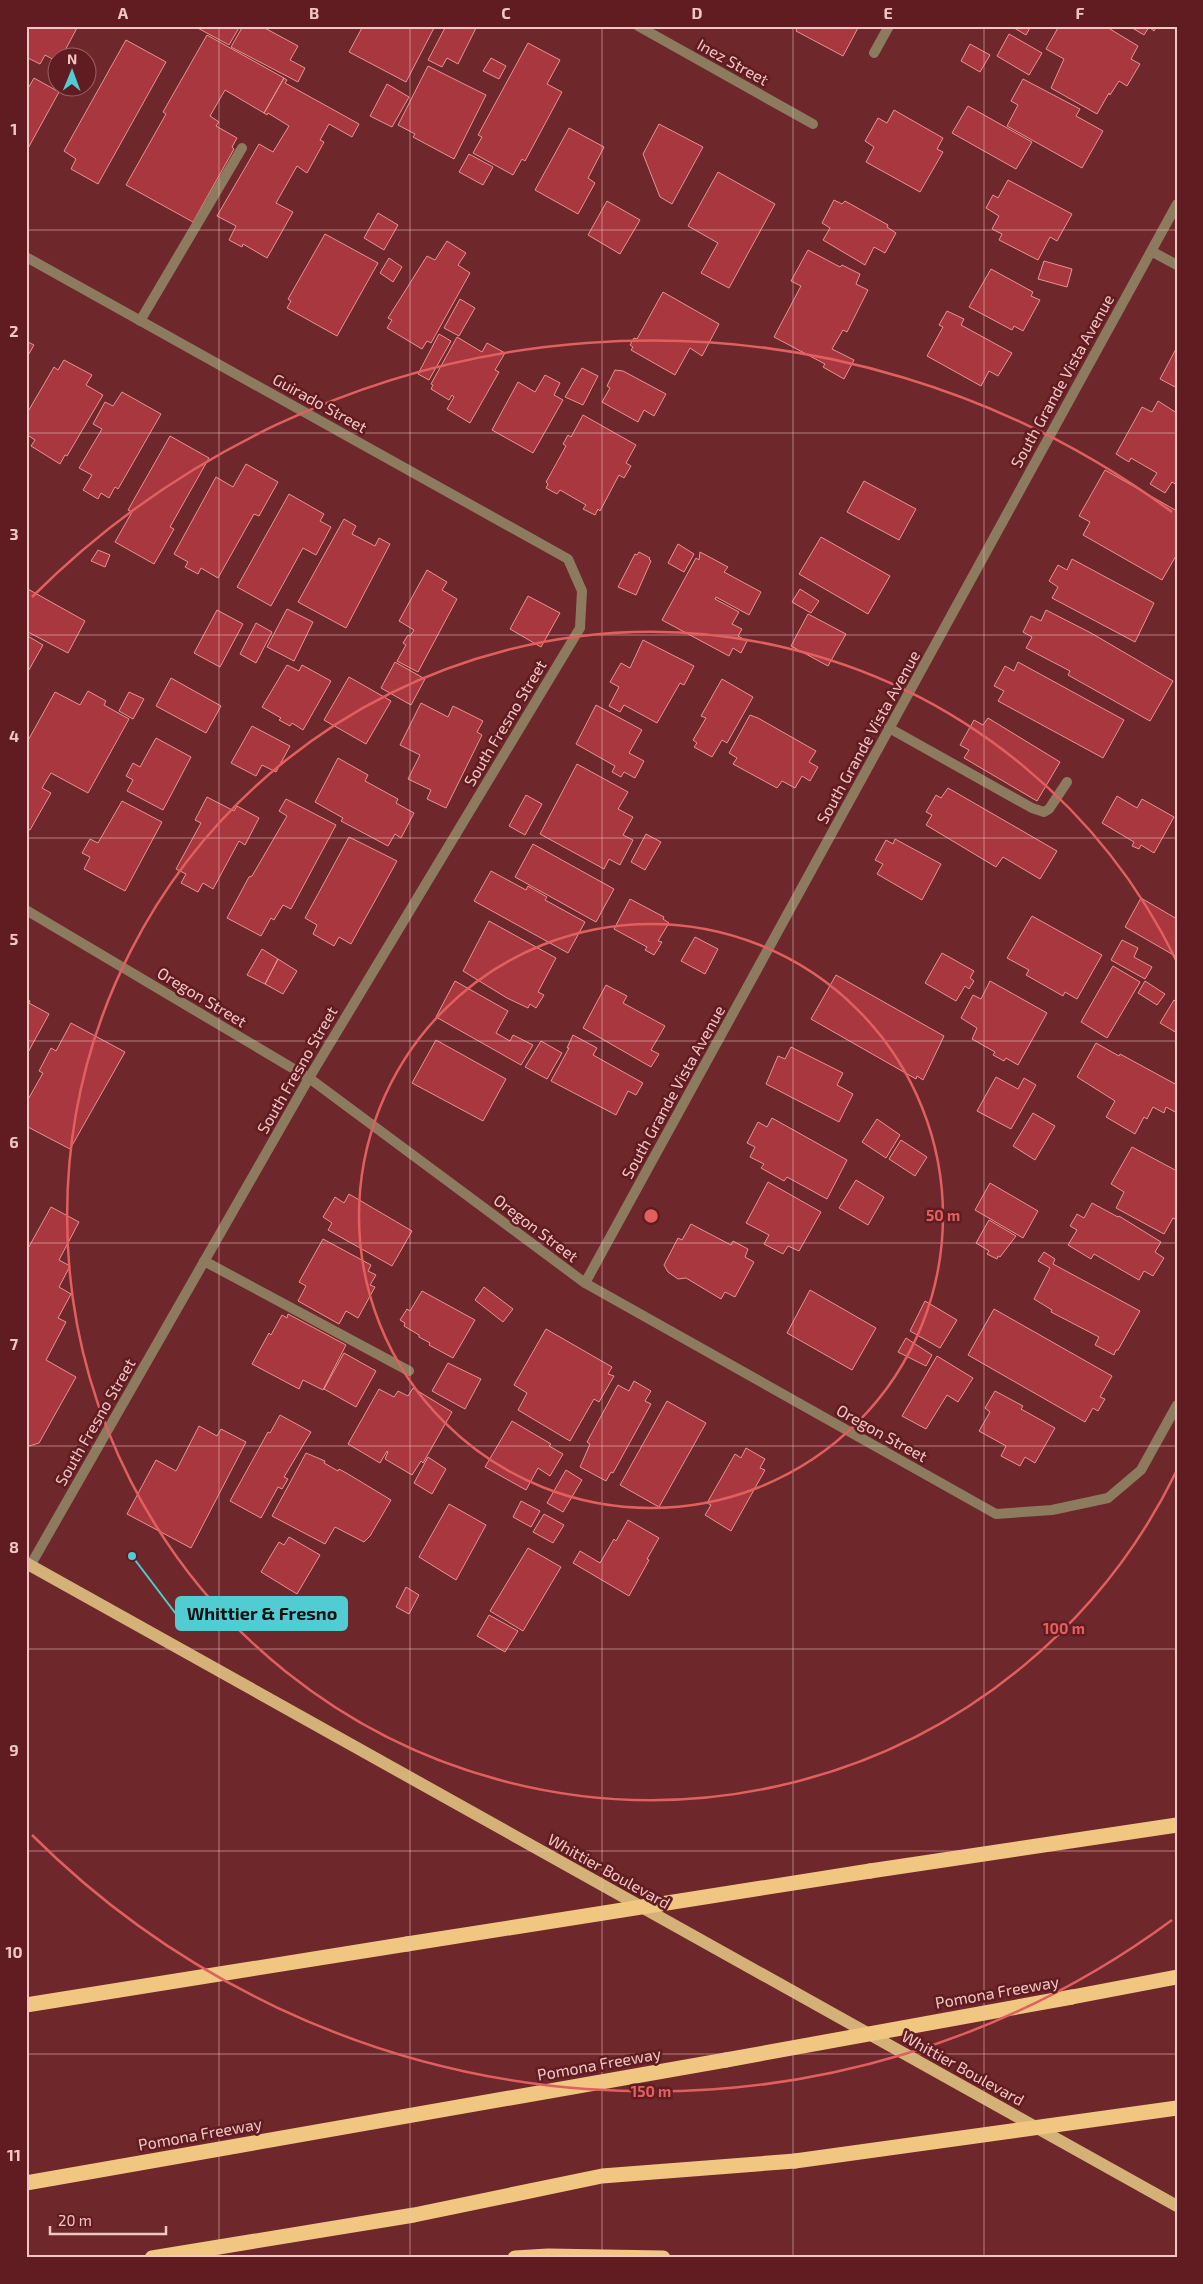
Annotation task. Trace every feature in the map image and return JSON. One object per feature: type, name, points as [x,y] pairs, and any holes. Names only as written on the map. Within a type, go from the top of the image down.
[{"type":"highway","points":[[26,2005],[1177,1824]]},
{"type":"highway","name":"Pomona Freeway","points":[[26,2182],[726,2060],[1177,1977]]},
{"type":"highway","points":[[152,2258],[414,2214],[602,2176],[795,2161],[1177,2108]]},
{"type":"highway","points":[[515,2258],[548,2256],[662,2258]]},
{"type":"main road","name":"Whittier Boulevard","points":[[28,1564],[1177,2206]]},
{"type":"street","name":"Inez Street","points":[[638,26],[813,124]]},
{"type":"street","points":[[874,54],[889,26]]},
{"type":"street","points":[[140,320],[242,148]]},
{"type":"street","name":"South Grande Vista Avenue","points":[[584,1283],[1177,204]]},
{"type":"street","points":[[1151,251],[1177,265]]},
{"type":"street","name":"Guirado Street","points":[[26,257],[568,559],[582,591]]},
{"type":"street","name":"South Fresno Street","points":[[28,1564],[309,1078],[580,628],[582,591]]},
{"type":"street","points":[[889,728],[1032,808],[1044,812],[1049,809],[1067,782]]},
{"type":"street","name":"Oregon Street","points":[[26,910],[309,1078],[584,1283],[996,1514],[1052,1510],[1108,1498],[1141,1470],[1177,1406]]},
{"type":"street","points":[[204,1261],[409,1371]]},
{"type":"building","points":[[26,26],[78,26],[66,48],[48,48],[48,57],[45,55],[40,64],[26,57]]},
{"type":"building","points":[[194,26],[240,26],[229,45]]},
{"type":"building","points":[[243,26],[261,26],[298,46],[290,60],[305,68],[298,82],[231,47]]},
{"type":"building","points":[[363,26],[435,26],[406,82],[349,52]]},
{"type":"building","points":[[446,26],[477,26],[458,64],[447,58],[442,67],[428,60]]},
{"type":"building","points":[[798,26],[859,26],[843,56],[796,31]]},
{"type":"building","points":[[1011,26],[1031,26],[1026,35]]},
{"type":"building","points":[[1059,26],[1105,26],[1138,46],[1131,59],[1140,64],[1127,86],[1119,81],[1110,95],[1109,93],[1097,114],[1051,88],[1064,59],[1046,49]]},
{"type":"building","points":[[1129,26],[1157,26],[1154,31],[1149,27],[1144,35]]},
{"type":"building","points":[[1009,34],[1042,53],[1029,75],[997,56]]},
{"type":"building","points":[[207,35],[284,78],[264,113],[225,90],[210,116],[219,122],[216,126],[237,138],[232,147],[234,149],[193,222],[126,185],[166,114],[163,112]]},
{"type":"building","points":[[126,40],[166,62],[98,184],[71,169],[76,159],[64,151],[94,98],[98,98],[98,90]]},
{"type":"building","points":[[528,43],[560,60],[547,84],[562,92],[525,161],[522,159],[513,175],[473,153],[482,137],[478,135]]},
{"type":"building","points":[[970,44],[990,55],[980,72],[961,61]]},
{"type":"building","points":[[491,58],[506,66],[499,79],[483,71]]},
{"type":"building","points":[[428,66],[486,95],[454,159],[413,137],[415,134],[398,125]]},
{"type":"building","points":[[34,78],[48,86],[48,98],[56,98],[26,152],[26,92]]},
{"type":"building","points":[[284,78],[287,80],[285,83],[359,124],[352,137],[329,124],[320,140],[324,142],[307,173],[297,166],[276,203],[293,212],[267,258],[243,244],[242,247],[229,240],[236,226],[217,216],[259,144],[273,152],[289,126],[268,113],[267,115],[264,113]]},
{"type":"building","points":[[1023,79],[1080,109],[1076,116],[1103,131],[1082,168],[1007,126],[1018,105],[1011,101]]},
{"type":"building","points":[[387,84],[409,97],[392,127],[370,116]]},
{"type":"building","points":[[968,106],[1032,142],[1016,169],[952,133]]},
{"type":"building","points":[[894,110],[943,138],[937,149],[943,152],[920,192],[866,162],[874,147],[865,141],[878,118],[887,123]]},
{"type":"building","points":[[659,124],[703,147],[672,204],[660,197],[643,154]]},
{"type":"building","points":[[569,128],[604,147],[588,178],[595,183],[578,214],[535,190]]},
{"type":"building","points":[[469,154],[493,167],[483,185],[459,172]]},
{"type":"building","points":[[718,172],[775,204],[729,288],[701,273],[718,243],[688,226]]},
{"type":"building","points":[[1008,180],[1072,214],[1057,241],[1050,237],[1038,260],[999,240],[1002,234],[992,229],[999,216],[986,208],[993,195],[998,198]]},
{"type":"building","points":[[834,200],[842,204],[845,201],[888,225],[887,227],[896,233],[885,253],[874,247],[865,265],[823,240],[830,228],[822,223]]},
{"type":"building","points":[[607,201],[640,220],[620,254],[588,235]]},
{"type":"building","points":[[378,213],[398,225],[384,250],[364,238]]},
{"type":"building","points":[[325,234],[378,263],[337,336],[287,308],[291,301],[288,299]]},
{"type":"building","points":[[447,241],[466,253],[458,265],[470,273],[431,343],[427,341],[422,349],[387,328],[392,320],[388,318],[427,256],[435,260]]},
{"type":"building","points":[[808,250],[840,267],[842,265],[860,274],[856,284],[868,290],[847,332],[843,330],[832,349],[854,360],[844,379],[823,367],[825,364],[774,337],[801,286],[791,281]]},
{"type":"building","points":[[389,258],[402,267],[393,282],[380,273]]},
{"type":"building","points":[[1044,261],[1072,269],[1067,287],[1038,279]]},
{"type":"building","points":[[991,269],[1033,292],[1031,296],[1040,300],[1023,331],[1014,326],[1012,330],[969,307]]},
{"type":"building","points":[[663,292],[719,324],[702,356],[690,348],[675,375],[631,350],[633,347],[630,345],[634,338],[637,339]]},
{"type":"building","points":[[460,299],[475,308],[459,336],[444,328]]},
{"type":"building","points":[[947,311],[964,319],[961,325],[1012,353],[998,376],[989,371],[981,386],[927,356],[943,327],[939,325]]},
{"type":"building","points":[[439,334],[451,341],[429,380],[418,374]]},
{"type":"building","points":[[457,337],[482,352],[487,343],[505,353],[495,370],[499,372],[470,423],[447,409],[454,397],[452,395],[449,400],[431,389],[433,385],[431,384]]},
{"type":"building","points":[[26,341],[34,345],[26,359]]},
{"type":"building","points":[[1177,347],[1177,388],[1160,379]]},
{"type":"building","points":[[64,360],[92,375],[86,385],[103,395],[67,456],[65,455],[60,464],[31,446],[35,440],[26,434],[26,415],[54,367],[58,370]]},
{"type":"building","points":[[582,368],[598,376],[583,405],[565,397]]},
{"type":"building","points":[[615,370],[623,371],[666,394],[654,416],[644,410],[638,422],[602,402],[610,388],[607,386]]},
{"type":"building","points":[[545,375],[560,383],[554,395],[563,400],[533,453],[492,430],[518,382],[535,392]]},
{"type":"building","points":[[122,392],[161,414],[118,489],[115,487],[109,498],[101,493],[98,499],[83,490],[92,475],[79,468],[102,429],[93,424],[105,402],[113,406]]},
{"type":"building","points":[[1158,401],[1177,413],[1177,485],[1172,482],[1165,493],[1150,484],[1157,473],[1131,458],[1129,462],[1116,454],[1142,407],[1152,412]]},
{"type":"building","points":[[583,415],[636,445],[626,463],[631,466],[624,478],[619,475],[600,511],[598,509],[595,515],[583,509],[586,505],[560,490],[557,494],[546,488],[548,484],[546,482],[566,446],[563,444],[568,435],[571,437]]},
{"type":"building","points":[[170,436],[209,458],[170,527],[174,529],[154,564],[115,542],[132,512],[128,510]]},
{"type":"building","points":[[246,464],[278,482],[259,516],[254,514],[218,578],[201,568],[198,574],[185,567],[188,562],[174,554],[216,477],[233,487]]},
{"type":"building","points":[[1105,470],[1177,511],[1177,554],[1162,580],[1083,535],[1090,522],[1079,516]]},
{"type":"building","points":[[864,481],[916,509],[899,540],[847,512]]},
{"type":"building","points":[[289,494],[324,514],[320,521],[331,527],[316,555],[303,548],[271,606],[237,587]]},
{"type":"building","points":[[344,519],[356,526],[352,534],[375,546],[379,538],[390,544],[346,628],[298,602]]},
{"type":"building","points":[[821,537],[890,576],[868,614],[799,574]]},
{"type":"building","points":[[678,544],[694,554],[684,572],[668,563]]},
{"type":"building","points":[[98,550],[110,555],[105,567],[91,561]]},
{"type":"building","points":[[639,552],[650,558],[651,561],[636,595],[618,587],[635,554],[637,555]]},
{"type":"building","points":[[700,552],[728,567],[724,572],[761,592],[749,615],[716,597],[715,599],[739,612],[732,624],[742,629],[738,636],[747,641],[741,653],[733,648],[729,656],[662,620],[696,558],[699,560]]},
{"type":"building","points":[[1072,559],[1154,603],[1135,642],[1052,598],[1058,587],[1049,581],[1058,565],[1067,570]]},
{"type":"building","points":[[427,570],[447,582],[442,590],[457,599],[418,672],[397,661],[406,645],[403,643],[414,630],[399,621]]},
{"type":"building","points":[[26,588],[85,621],[68,653],[26,631]]},
{"type":"building","points":[[800,589],[819,601],[811,613],[792,602]]},
{"type":"building","points":[[528,596],[560,613],[541,647],[510,629]]},
{"type":"building","points":[[287,609],[313,622],[294,661],[267,647]]},
{"type":"building","points":[[217,610],[243,624],[220,667],[194,653]]},
{"type":"building","points":[[1046,610],[1091,633],[1173,681],[1150,721],[1068,675],[1070,671],[1026,648],[1032,637],[1023,632],[1031,616],[1041,621]]},
{"type":"building","points":[[808,614],[846,634],[828,666],[791,646]]},
{"type":"building","points":[[256,623],[272,632],[256,663],[240,654]]},
{"type":"building","points":[[26,635],[43,645],[26,675]]},
{"type":"building","points":[[643,640],[694,666],[684,685],[680,683],[657,723],[624,705],[620,712],[609,706],[619,687],[610,682],[621,663],[630,668]]},
{"type":"building","points":[[395,662],[425,679],[411,705],[381,688]]},
{"type":"building","points":[[1018,662],[1124,720],[1103,758],[998,701],[1004,691],[994,686],[1005,666],[1014,671]]},
{"type":"building","points":[[287,665],[299,671],[302,665],[331,681],[303,730],[292,723],[290,726],[279,720],[281,718],[262,707]]},
{"type":"building","points":[[349,677],[391,701],[366,744],[324,720]]},
{"type":"building","points":[[171,678],[221,706],[206,733],[156,706]]},
{"type":"building","points":[[722,679],[753,697],[727,743],[722,740],[712,757],[694,747],[697,743],[693,740],[706,718],[701,716]]},
{"type":"building","points":[[88,691],[106,701],[104,705],[129,719],[88,793],[51,773],[42,788],[51,793],[30,830],[26,828],[26,744],[55,692],[80,705]]},
{"type":"building","points":[[129,692],[144,699],[133,719],[119,711]]},
{"type":"building","points":[[421,703],[448,717],[453,706],[483,721],[477,732],[482,735],[446,808],[427,799],[431,790],[408,779],[420,755],[400,745]]},
{"type":"building","points":[[596,705],[642,730],[629,753],[644,761],[635,778],[624,772],[621,777],[612,772],[615,766],[576,744]]},
{"type":"building","points":[[750,715],[816,751],[809,762],[818,767],[810,781],[802,776],[795,788],[782,781],[777,788],[733,764],[737,758],[729,753]]},
{"type":"building","points":[[988,718],[1060,762],[1037,801],[964,758],[969,750],[960,745],[974,720],[983,725]]},
{"type":"building","points":[[252,726],[290,746],[276,772],[262,765],[256,776],[231,763]]},
{"type":"building","points":[[156,738],[191,757],[163,810],[127,791],[133,780],[126,776],[133,763],[140,767]]},
{"type":"building","points":[[338,758],[368,775],[365,781],[398,799],[396,803],[414,813],[401,838],[395,834],[388,846],[341,821],[343,818],[315,802]]},
{"type":"building","points":[[577,764],[628,792],[618,809],[633,817],[623,835],[633,840],[620,865],[609,859],[604,869],[540,834]]},
{"type":"building","points":[[948,788],[1057,851],[1040,879],[1003,857],[996,867],[926,825],[932,815],[926,812],[936,795],[941,798]]},
{"type":"building","points":[[526,795],[542,804],[525,835],[509,826]]},
{"type":"building","points":[[1117,796],[1137,808],[1142,799],[1174,817],[1154,853],[1141,845],[1139,849],[1132,846],[1134,842],[1102,823]]},
{"type":"building","points":[[207,797],[234,811],[237,806],[259,818],[245,845],[239,841],[213,889],[203,883],[198,892],[181,883],[186,874],[176,869],[201,823],[195,820]]},
{"type":"building","points":[[286,799],[336,825],[291,909],[283,905],[274,920],[271,918],[261,936],[227,918],[249,877],[252,876],[287,816],[279,811]]},
{"type":"building","points":[[122,801],[162,822],[125,891],[84,869],[90,857],[82,853],[90,839],[98,843]]},
{"type":"building","points":[[646,834],[661,842],[645,870],[631,862]]},
{"type":"building","points":[[349,837],[397,861],[351,944],[339,937],[334,946],[313,934],[317,925],[305,918]]},
{"type":"building","points":[[895,839],[941,864],[922,900],[877,874],[883,864],[875,860],[886,840],[893,844]]},
{"type":"building","points":[[533,844],[614,889],[596,922],[515,877]]},
{"type":"building","points":[[491,871],[526,890],[528,886],[547,897],[545,900],[585,922],[568,953],[474,901]]},
{"type":"building","points":[[1141,898],[1177,919],[1177,957],[1125,927]]},
{"type":"building","points":[[630,899],[664,917],[663,919],[669,923],[658,941],[662,942],[654,955],[645,950],[647,947],[614,929]]},
{"type":"building","points":[[1032,916],[1102,955],[1077,999],[1065,992],[1063,996],[1026,975],[1029,970],[1007,958]]},
{"type":"building","points":[[489,921],[556,958],[538,992],[544,995],[536,1008],[530,1004],[528,1008],[507,998],[463,971]]},
{"type":"building","points":[[695,937],[718,949],[705,974],[681,961]]},
{"type":"building","points":[[1122,940],[1138,948],[1134,957],[1152,967],[1145,979],[1111,960]]},
{"type":"building","points":[[262,949],[278,959],[265,984],[247,975]]},
{"type":"building","points":[[942,953],[974,971],[970,978],[974,981],[969,989],[965,986],[956,1001],[925,983]]},
{"type":"building","points":[[278,959],[297,971],[283,994],[265,984]]},
{"type":"building","points":[[1113,966],[1140,982],[1107,1038],[1081,1022]]},
{"type":"building","points":[[836,975],[944,1036],[923,1080],[917,1076],[916,1079],[811,1019]]},
{"type":"building","points":[[455,981],[508,1011],[496,1033],[510,1041],[513,1035],[533,1045],[521,1065],[436,1017]]},
{"type":"building","points":[[990,981],[1047,1013],[1018,1065],[1006,1058],[1004,1061],[993,1055],[995,1052],[972,1039],[977,1028],[961,1018],[973,995],[981,999]]},
{"type":"building","points":[[1145,981],[1165,994],[1157,1005],[1138,993]]},
{"type":"building","points":[[606,985],[627,996],[623,1003],[665,1026],[651,1050],[659,1054],[651,1067],[583,1028]]},
{"type":"building","points":[[26,999],[30,1001],[29,1003],[49,1014],[26,1056]]},
{"type":"building","points":[[1174,1000],[1177,1002],[1177,1033],[1160,1023]]},
{"type":"building","points":[[71,1023],[125,1052],[70,1149],[26,1126],[26,1103],[43,1073],[39,1071],[51,1048],[56,1051]]},
{"type":"building","points":[[573,1035],[597,1048],[593,1055],[643,1083],[636,1095],[628,1091],[616,1115],[551,1081],[569,1048],[567,1048]]},
{"type":"building","points":[[436,1040],[506,1079],[483,1121],[412,1083]]},
{"type":"building","points":[[541,1041],[562,1053],[547,1079],[525,1067]]},
{"type":"building","points":[[1096,1043],[1177,1085],[1177,1113],[1166,1107],[1164,1113],[1153,1107],[1147,1119],[1144,1117],[1135,1134],[1106,1117],[1115,1101],[1077,1077]]},
{"type":"building","points":[[791,1047],[843,1073],[837,1085],[853,1094],[839,1122],[766,1084],[778,1056],[785,1059]]},
{"type":"building","points":[[996,1077],[1018,1089],[1024,1078],[1036,1085],[1011,1129],[977,1111]]},
{"type":"building","points":[[1033,1113],[1055,1126],[1035,1160],[1013,1146]]},
{"type":"building","points":[[772,1118],[847,1160],[827,1199],[787,1177],[784,1181],[761,1168],[764,1164],[750,1157],[755,1147],[747,1143],[758,1122],[767,1127]]},
{"type":"building","points":[[877,1119],[900,1135],[886,1158],[862,1142]]},
{"type":"building","points":[[901,1140],[927,1157],[915,1176],[889,1159]]},
{"type":"building","points":[[1132,1147],[1177,1171],[1177,1220],[1173,1218],[1164,1234],[1116,1208],[1124,1192],[1111,1184]]},
{"type":"building","points":[[856,1180],[884,1197],[868,1225],[839,1208]]},
{"type":"building","points":[[768,1182],[821,1212],[799,1251],[788,1246],[783,1254],[764,1244],[769,1235],[746,1223]]},
{"type":"building","points":[[990,1183],[1038,1211],[1023,1238],[975,1210]]},
{"type":"building","points":[[349,1194],[412,1231],[392,1266],[328,1230],[332,1223],[323,1217],[335,1197],[344,1203]]},
{"type":"building","points":[[1092,1203],[1119,1216],[1161,1242],[1155,1252],[1164,1258],[1153,1276],[1144,1271],[1139,1280],[1094,1254],[1091,1259],[1068,1245],[1077,1230],[1070,1226],[1077,1214],[1084,1218]]},
{"type":"building","points":[[51,1207],[79,1222],[59,1260],[70,1266],[59,1287],[71,1294],[58,1318],[66,1322],[46,1360],[76,1377],[39,1443],[26,1447],[26,1252]]},
{"type":"building","points":[[989,1220],[1016,1236],[997,1259],[987,1254],[989,1251],[976,1243]]},
{"type":"building","points":[[691,1224],[731,1245],[733,1241],[748,1249],[745,1257],[754,1262],[735,1297],[725,1292],[721,1299],[686,1278],[678,1279],[668,1272],[664,1265],[678,1238],[682,1240]]},
{"type":"building","points":[[323,1239],[371,1265],[368,1271],[376,1275],[370,1285],[375,1287],[358,1318],[346,1311],[339,1324],[298,1301],[306,1286],[299,1282]]},
{"type":"building","points":[[1044,1252],[1055,1259],[1053,1264],[1140,1311],[1114,1355],[1095,1345],[1099,1337],[1051,1312],[1052,1310],[1034,1299],[1050,1268],[1038,1261]]},
{"type":"building","points":[[484,1287],[513,1309],[503,1322],[475,1300]]},
{"type":"building","points":[[810,1290],[876,1328],[852,1370],[787,1333]]},
{"type":"building","points":[[422,1291],[475,1320],[453,1358],[429,1345],[430,1343],[404,1326],[405,1323],[400,1320],[407,1309],[410,1311]]},
{"type":"building","points":[[925,1301],[957,1320],[940,1348],[910,1331]]},
{"type":"building","points":[[994,1309],[1112,1376],[1100,1397],[1105,1399],[1098,1411],[1093,1408],[1085,1422],[968,1355]]},
{"type":"building","points":[[288,1314],[346,1345],[323,1390],[303,1380],[299,1389],[252,1364],[269,1333],[271,1335],[282,1315],[287,1318]]},
{"type":"building","points":[[546,1329],[612,1367],[608,1374],[614,1376],[599,1402],[594,1399],[570,1441],[518,1410],[527,1393],[514,1385]]},
{"type":"building","points":[[906,1338],[932,1355],[926,1366],[898,1352]]},
{"type":"building","points":[[344,1353],[376,1371],[356,1407],[324,1389]]},
{"type":"building","points":[[937,1356],[973,1378],[958,1402],[947,1395],[926,1429],[902,1416]]},
{"type":"building","points":[[448,1363],[481,1379],[465,1409],[432,1391]]},
{"type":"building","points":[[634,1381],[651,1391],[645,1401],[651,1404],[613,1473],[611,1472],[606,1481],[580,1467],[590,1444],[587,1442],[618,1385],[629,1391]]},
{"type":"building","points":[[413,1388],[452,1412],[423,1463],[421,1461],[412,1475],[385,1459],[387,1451],[380,1463],[348,1444],[379,1389],[394,1397],[398,1391],[408,1396]]},
{"type":"building","points":[[995,1391],[1023,1406],[1021,1409],[1055,1428],[1035,1463],[1025,1457],[1020,1466],[1001,1456],[1006,1446],[979,1431],[990,1412],[985,1408]]},
{"type":"building","points":[[667,1401],[706,1423],[659,1507],[620,1485]]},
{"type":"building","points":[[280,1415],[311,1432],[284,1477],[288,1479],[282,1489],[278,1487],[261,1518],[230,1501],[268,1432],[270,1433]]},
{"type":"building","points":[[512,1421],[551,1444],[549,1446],[563,1454],[550,1476],[538,1468],[526,1490],[485,1467]]},
{"type":"building","points":[[199,1426],[217,1436],[221,1429],[246,1442],[191,1548],[127,1514],[156,1460],[176,1471]]},
{"type":"building","points":[[746,1448],[765,1459],[760,1468],[765,1470],[731,1531],[705,1515],[711,1505],[707,1503],[735,1454],[741,1458]]},
{"type":"building","points":[[306,1453],[325,1461],[324,1463],[338,1471],[339,1469],[391,1500],[370,1536],[364,1542],[335,1527],[325,1544],[272,1516]]},
{"type":"building","points":[[428,1457],[446,1469],[432,1494],[414,1483]]},
{"type":"building","points":[[566,1470],[582,1480],[563,1512],[547,1503]]},
{"type":"building","points":[[521,1501],[540,1511],[531,1527],[513,1517]]},
{"type":"building","points":[[449,1504],[486,1525],[456,1580],[419,1557]]},
{"type":"building","points":[[544,1514],[564,1525],[553,1543],[533,1532]]},
{"type":"building","points":[[628,1520],[659,1538],[629,1596],[573,1563],[580,1551],[600,1563]]},
{"type":"building","points":[[289,1537],[320,1555],[297,1594],[261,1572],[279,1542],[284,1545]]},
{"type":"building","points":[[528,1548],[561,1567],[523,1631],[490,1611]]},
{"type":"building","points":[[406,1587],[419,1595],[409,1614],[396,1607]]},
{"type":"building","points":[[489,1615],[518,1631],[505,1652],[477,1636]]},
{"type":"place","name":"Whittier & Fresno","points":[[132,1556]]}]
